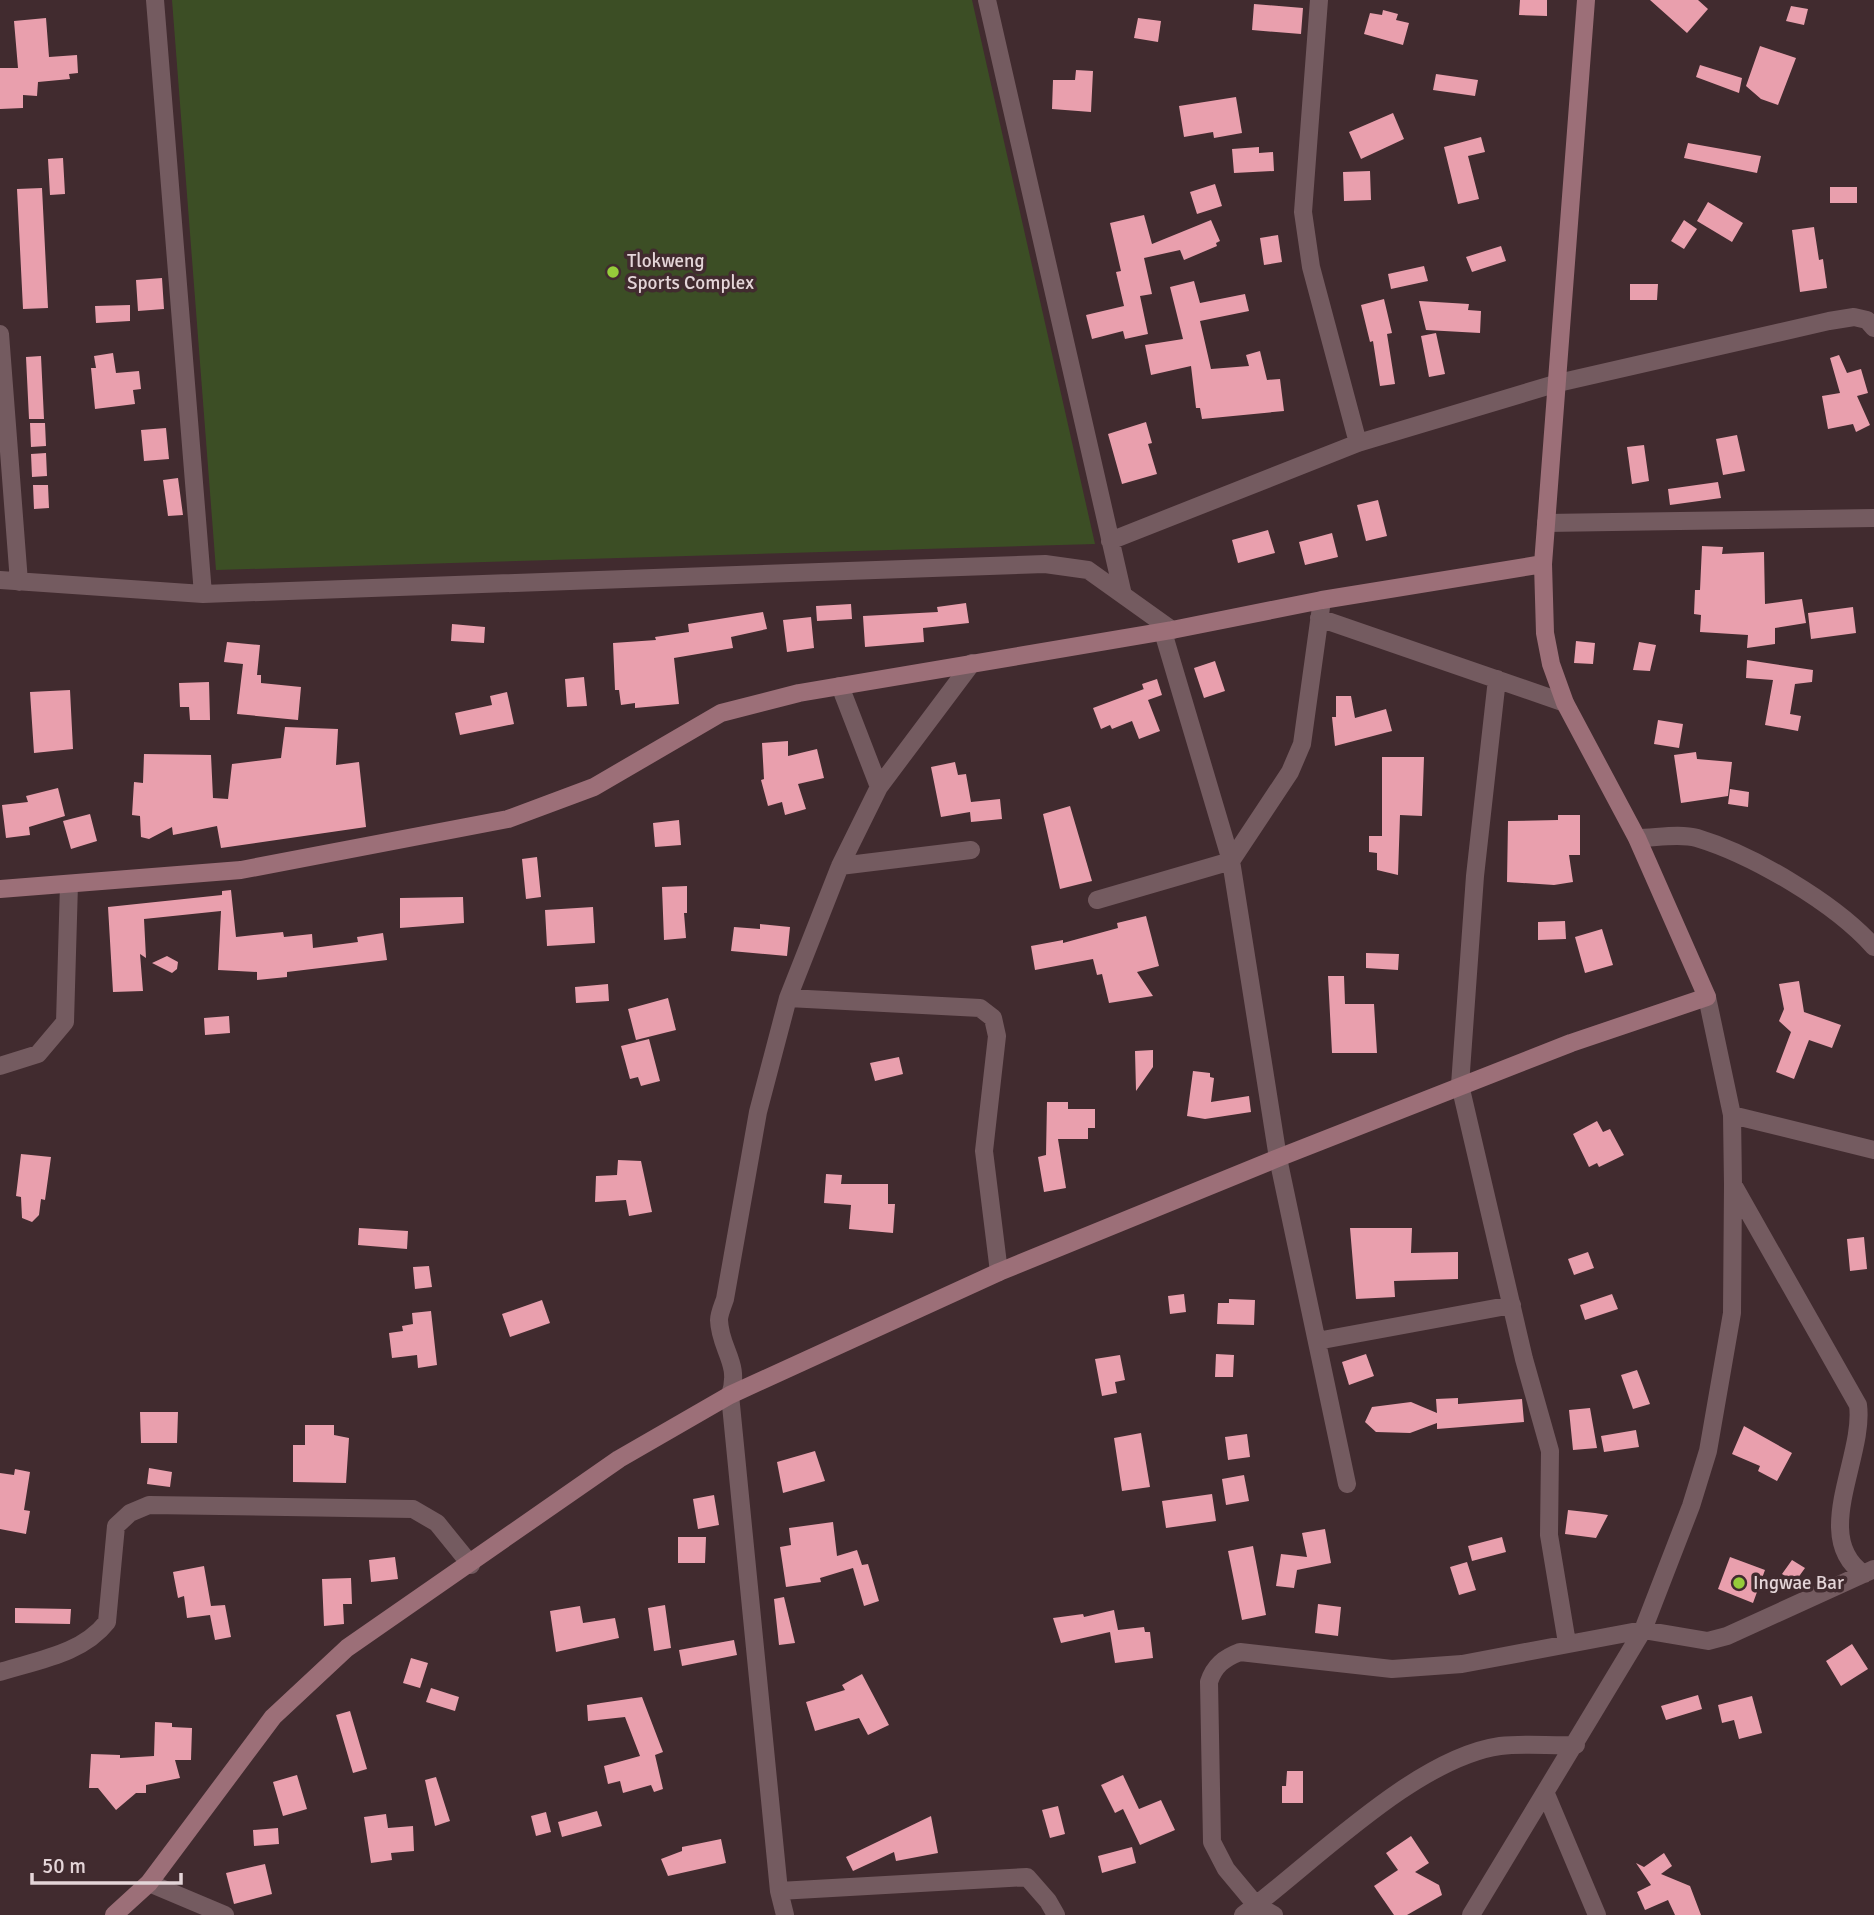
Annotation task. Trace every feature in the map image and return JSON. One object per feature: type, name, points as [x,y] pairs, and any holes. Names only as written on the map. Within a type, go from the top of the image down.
[{"type":"street","points":[[155,0],[203,594]]},
{"type":"street","points":[[987,0],[1122,594]]},
{"type":"street","points":[[1319,0],[1303,212],[1311,267],[1358,443]]},
{"type":"street","points":[[1471,1915],[1643,1630],[1691,1506],[1708,1451],[1732,1313],[1732,1115],[1707,997],[1637,838],[1565,703],[1551,664],[1545,633],[1543,564],[1586,0]]},
{"type":"street","points":[[1110,541],[1358,443],[1558,383],[1829,321],[1854,317],[1867,320],[1874,328]]},
{"type":"street","points":[[0,334],[19,582]]},
{"type":"street","points":[[1546,523],[1874,518]]},
{"type":"street","points":[[0,580],[203,594],[1045,564],[1088,570],[1168,631],[1231,861],[1278,1158],[1346,1484]]},
{"type":"street","points":[[0,889],[241,870],[508,819],[593,787],[721,713],[840,686],[1168,631],[1322,600],[1543,564]]},
{"type":"street","points":[[1097,900],[1231,861],[1290,772],[1302,744],[1322,600]]},
{"type":"street","points":[[1319,618],[1565,703]]},
{"type":"street","points":[[785,1915],[779,1891],[730,1395],[735,1381],[734,1367],[719,1319],[725,1299],[758,1112],[788,998],[840,866],[879,787],[972,663]]},
{"type":"street","points":[[1497,679],[1475,876],[1460,1085],[1550,1451],[1549,1535],[1567,1643]]},
{"type":"street","points":[[840,686],[879,787]]},
{"type":"street","points":[[1637,838],[1695,837],[1761,866],[1811,892],[1861,932],[1874,947]]},
{"type":"street","points":[[840,866],[971,850]]},
{"type":"street","points":[[0,1066],[38,1054],[65,1022],[69,884]]},
{"type":"street","points":[[114,1915],[149,1883],[273,1717],[303,1686],[347,1648],[465,1559],[619,1459],[730,1395],[999,1272],[1278,1158],[1571,1043],[1707,997]]},
{"type":"street","points":[[788,998],[980,1008],[993,1018],[997,1036],[984,1151],[999,1272]]},
{"type":"street","points":[[1732,1115],[1874,1150]]},
{"type":"street","points":[[1733,1185],[1858,1405],[1860,1423],[1840,1519],[1845,1556],[1869,1572]]},
{"type":"street","points":[[1317,1341],[1512,1305]]},
{"type":"street","points":[[0,1672],[81,1646],[99,1632],[107,1622],[116,1526],[139,1508],[149,1505],[413,1509],[437,1523],[465,1559]]},
{"type":"street","points":[[1274,1915],[1249,1910],[1220,1861],[1210,1831],[1209,1682],[1220,1662],[1240,1652],[1392,1669],[1462,1664],[1643,1630],[1707,1641],[1727,1636],[1869,1572]]},
{"type":"street","points":[[1249,1910],[1410,1784],[1441,1766],[1500,1746],[1576,1745]]},
{"type":"street","points":[[1546,1794],[1597,1915]]},
{"type":"street","points":[[779,1891],[1027,1877],[1048,1901],[1056,1915]]},
{"type":"street","points":[[149,1883],[225,1915]]},
{"type":"green space","name":"Tlokweng Sports Complex","points":[[172,0],[972,0],[1095,544],[216,570]]},
{"type":"building","points":[[1520,0],[1547,0],[1547,16],[1519,15]]},
{"type":"building","points":[[1650,0],[1698,0],[1708,9],[1687,33]]},
{"type":"building","points":[[1254,4],[1303,8],[1301,34],[1252,30]]},
{"type":"building","points":[[1791,6],[1808,9],[1804,25],[1786,21]]},
{"type":"building","points":[[1383,10],[1398,14],[1396,20],[1409,23],[1403,45],[1364,34],[1370,13],[1382,15]]},
{"type":"building","points":[[46,18],[49,57],[77,55],[78,73],[69,74],[70,79],[38,82],[37,96],[23,95],[23,108],[0,109],[0,68],[18,68],[14,21]]},
{"type":"building","points":[[1138,18],[1161,21],[1158,42],[1134,38]]},
{"type":"building","points":[[1760,46],[1796,58],[1778,105],[1761,99],[1746,86]]},
{"type":"building","points":[[1700,65],[1742,78],[1739,93],[1696,77]]},
{"type":"building","points":[[1076,70],[1093,71],[1091,112],[1052,109],[1053,80],[1075,80]]},
{"type":"building","points":[[1436,74],[1478,80],[1475,96],[1433,90]]},
{"type":"building","points":[[1236,97],[1242,133],[1214,138],[1213,132],[1184,137],[1179,106]]},
{"type":"building","points":[[1393,113],[1404,139],[1361,159],[1349,132]]},
{"type":"building","points":[[1481,137],[1485,152],[1468,156],[1479,199],[1458,204],[1444,147]]},
{"type":"building","points":[[1688,143],[1761,156],[1757,173],[1684,158]]},
{"type":"building","points":[[1259,147],[1259,153],[1273,152],[1274,171],[1234,173],[1232,149]]},
{"type":"building","points":[[63,158],[65,194],[50,195],[48,159]]},
{"type":"building","points":[[1370,171],[1371,200],[1344,201],[1343,172]]},
{"type":"building","points":[[1215,184],[1222,206],[1197,214],[1190,192]]},
{"type":"building","points":[[1830,187],[1857,187],[1857,203],[1830,203]]},
{"type":"building","points":[[42,188],[48,308],[23,309],[17,189]]},
{"type":"building","points":[[1708,202],[1743,223],[1732,242],[1697,221]]},
{"type":"building","points":[[1144,215],[1152,244],[1211,220],[1220,241],[1216,243],[1217,246],[1184,260],[1180,250],[1144,258],[1152,294],[1140,296],[1148,334],[1125,339],[1123,331],[1092,339],[1086,315],[1124,306],[1116,272],[1121,271],[1110,223]]},
{"type":"building","points":[[1684,220],[1697,229],[1684,249],[1671,241]]},
{"type":"building","points":[[1814,227],[1819,260],[1823,259],[1827,288],[1800,292],[1792,230]]},
{"type":"building","points":[[1278,235],[1282,262],[1264,265],[1260,238]]},
{"type":"building","points":[[1501,246],[1506,261],[1472,272],[1466,257]]},
{"type":"building","points":[[1424,266],[1428,281],[1391,289],[1388,274]]},
{"type":"building","points":[[162,278],[164,309],[138,311],[136,280]]},
{"type":"building","points":[[1194,281],[1200,303],[1245,294],[1249,311],[1200,321],[1211,369],[1249,366],[1246,355],[1260,351],[1267,380],[1280,379],[1284,411],[1202,419],[1200,408],[1196,408],[1191,366],[1151,375],[1145,345],[1183,339],[1170,287]]},
{"type":"building","points":[[1630,284],[1658,284],[1657,300],[1630,300]]},
{"type":"building","points":[[1384,299],[1392,333],[1387,334],[1395,384],[1380,386],[1373,341],[1370,342],[1361,305]]},
{"type":"building","points":[[1419,301],[1469,304],[1468,310],[1481,311],[1480,333],[1426,330]]},
{"type":"building","points":[[130,305],[130,321],[96,323],[95,306]]},
{"type":"building","points":[[1436,333],[1445,374],[1429,377],[1421,336]]},
{"type":"building","points":[[113,353],[116,373],[139,371],[141,389],[133,390],[135,404],[95,409],[91,368],[96,368],[94,356]]},
{"type":"building","points":[[1839,355],[1847,373],[1861,369],[1868,393],[1857,396],[1870,425],[1856,432],[1853,424],[1828,429],[1822,396],[1840,393],[1830,358]]},
{"type":"building","points":[[41,356],[44,419],[29,419],[26,357]]},
{"type":"building","points":[[1146,422],[1152,443],[1148,444],[1157,474],[1122,484],[1108,434]]},
{"type":"building","points":[[30,423],[45,423],[46,446],[31,447]]},
{"type":"building","points":[[166,428],[169,459],[144,461],[141,430]]},
{"type":"building","points":[[1737,435],[1745,471],[1723,475],[1716,439]]},
{"type":"building","points":[[1644,445],[1649,481],[1632,484],[1627,447]]},
{"type":"building","points":[[46,453],[47,476],[32,477],[31,454]]},
{"type":"building","points":[[178,478],[183,515],[168,516],[163,480]]},
{"type":"building","points":[[1718,482],[1721,498],[1670,505],[1668,489]]},
{"type":"building","points":[[33,485],[48,485],[49,508],[34,509]]},
{"type":"building","points":[[1378,500],[1387,536],[1366,541],[1357,505]]},
{"type":"building","points":[[1268,530],[1275,553],[1238,563],[1232,540]]},
{"type":"building","points":[[1332,533],[1338,557],[1305,565],[1299,542]]},
{"type":"building","points":[[1702,546],[1723,547],[1722,554],[1764,552],[1765,604],[1802,599],[1806,623],[1775,628],[1775,644],[1747,648],[1748,635],[1700,632],[1701,615],[1694,614],[1695,590],[1700,590]]},
{"type":"building","points":[[966,603],[969,623],[923,628],[924,642],[865,647],[863,616],[938,612],[937,607]]},
{"type":"building","points":[[851,604],[852,619],[817,621],[816,606]]},
{"type":"building","points":[[1853,607],[1856,633],[1811,639],[1808,613]]},
{"type":"building","points":[[763,612],[767,629],[731,637],[733,648],[674,658],[679,704],[635,708],[635,703],[621,705],[619,690],[615,690],[613,643],[656,640],[655,637],[689,632],[688,624]]},
{"type":"building","points":[[811,617],[814,648],[787,652],[783,620]]},
{"type":"building","points":[[452,624],[485,627],[484,643],[451,641]]},
{"type":"building","points":[[1576,641],[1595,643],[1593,664],[1574,663]]},
{"type":"building","points":[[227,642],[260,645],[257,675],[261,675],[261,683],[301,687],[298,720],[237,714],[243,664],[224,662]]},
{"type":"building","points":[[1639,642],[1656,645],[1650,671],[1633,670]]},
{"type":"building","points":[[1747,660],[1813,670],[1812,682],[1795,684],[1790,714],[1801,716],[1798,731],[1765,725],[1773,680],[1746,678]]},
{"type":"building","points":[[1215,661],[1225,691],[1204,698],[1194,668]]},
{"type":"building","points":[[584,677],[587,706],[567,707],[565,679]]},
{"type":"building","points":[[1157,679],[1162,695],[1148,700],[1160,731],[1139,739],[1132,721],[1112,729],[1110,725],[1101,729],[1093,708],[1144,689],[1142,684]]},
{"type":"building","points":[[209,682],[210,720],[190,720],[189,707],[180,707],[179,683]]},
{"type":"building","points":[[70,690],[73,749],[34,753],[30,692]]},
{"type":"building","points":[[507,692],[514,724],[460,735],[455,713],[492,705],[490,696]]},
{"type":"building","points":[[1336,696],[1351,696],[1355,718],[1386,709],[1392,731],[1335,746],[1332,717],[1336,717]]},
{"type":"building","points":[[1658,720],[1683,724],[1679,748],[1654,744]]},
{"type":"building","points":[[285,727],[338,729],[336,765],[359,762],[366,827],[221,848],[217,826],[173,835],[172,827],[149,839],[141,837],[140,816],[132,815],[134,782],[143,783],[144,754],[211,755],[213,798],[228,799],[232,764],[281,758]]},
{"type":"building","points":[[788,741],[788,756],[817,749],[824,778],[798,784],[806,809],[785,815],[782,802],[768,806],[761,780],[764,779],[762,743]]},
{"type":"building","points":[[1696,752],[1697,759],[1732,762],[1728,796],[1681,803],[1674,755]]},
{"type":"building","points":[[1382,757],[1424,757],[1422,816],[1400,815],[1398,875],[1377,870],[1377,853],[1369,852],[1369,836],[1382,836]]},
{"type":"building","points":[[955,762],[958,775],[966,774],[971,802],[1000,799],[1002,819],[971,822],[970,812],[941,817],[931,767]]},
{"type":"building","points":[[58,788],[65,816],[29,827],[30,835],[6,838],[2,805],[28,802],[26,796]]},
{"type":"building","points":[[1730,789],[1749,792],[1748,807],[1728,804]]},
{"type":"building","points":[[1070,806],[1092,881],[1060,889],[1043,814]]},
{"type":"building","points":[[90,814],[97,841],[71,849],[63,821]]},
{"type":"building","points":[[1558,815],[1580,815],[1580,855],[1569,855],[1573,882],[1554,885],[1507,882],[1508,821],[1558,820]]},
{"type":"building","points":[[679,820],[681,845],[655,847],[653,823]]},
{"type":"building","points":[[537,857],[541,897],[526,899],[522,859]]},
{"type":"building","points":[[687,886],[687,913],[684,913],[686,938],[664,940],[662,887]]},
{"type":"building","points":[[231,890],[236,937],[283,932],[284,937],[312,934],[313,948],[358,942],[357,937],[383,933],[387,960],[287,972],[287,977],[257,980],[257,972],[218,970],[221,911],[144,919],[146,958],[140,954],[143,991],[113,992],[108,907],[222,895],[222,891]]},
{"type":"building","points":[[463,897],[464,923],[400,928],[400,898]]},
{"type":"building","points":[[593,907],[595,943],[547,946],[545,910]]},
{"type":"building","points":[[1146,916],[1159,966],[1137,972],[1153,996],[1109,1003],[1102,974],[1097,975],[1093,959],[1035,970],[1031,946],[1063,940],[1063,943],[1118,928],[1117,923]]},
{"type":"building","points":[[1565,921],[1566,939],[1538,940],[1538,922]]},
{"type":"building","points":[[760,924],[790,927],[787,956],[731,951],[734,927],[760,929]]},
{"type":"building","points":[[1602,929],[1613,965],[1585,973],[1575,937]]},
{"type":"building","points":[[1366,953],[1399,954],[1398,970],[1366,968]]},
{"type":"building","points":[[167,956],[178,962],[177,969],[172,973],[152,963]]},
{"type":"building","points":[[1328,976],[1344,976],[1345,1004],[1374,1004],[1377,1053],[1332,1053]]},
{"type":"building","points":[[1799,981],[1804,1012],[1841,1025],[1832,1048],[1809,1040],[1794,1079],[1776,1072],[1791,1032],[1779,1021],[1784,1009],[1779,984]]},
{"type":"building","points":[[608,984],[609,1001],[576,1003],[575,987]]},
{"type":"building","points":[[668,998],[676,1030],[636,1040],[628,1009]]},
{"type":"building","points":[[229,1016],[230,1033],[205,1035],[204,1018]]},
{"type":"building","points":[[649,1039],[660,1081],[641,1086],[638,1077],[630,1079],[621,1046]]},
{"type":"building","points":[[1153,1050],[1153,1067],[1136,1091],[1135,1051]]},
{"type":"building","points":[[899,1057],[903,1074],[875,1081],[870,1063]]},
{"type":"building","points":[[1193,1071],[1210,1073],[1210,1077],[1214,1078],[1211,1102],[1249,1096],[1251,1112],[1205,1119],[1187,1116]]},
{"type":"building","points":[[1047,1102],[1068,1102],[1068,1109],[1095,1109],[1095,1128],[1088,1128],[1088,1139],[1058,1139],[1066,1188],[1044,1192],[1038,1157],[1046,1155]]},
{"type":"building","points":[[1597,1121],[1603,1132],[1610,1129],[1624,1155],[1599,1167],[1597,1163],[1589,1167],[1573,1134]]},
{"type":"building","points":[[21,1154],[51,1157],[45,1200],[41,1199],[39,1215],[32,1222],[22,1218],[21,1197],[16,1196]]},
{"type":"building","points":[[618,1160],[641,1161],[652,1212],[629,1216],[626,1200],[595,1202],[596,1176],[617,1175]]},
{"type":"building","points":[[826,1174],[842,1175],[841,1184],[888,1184],[888,1204],[895,1204],[893,1233],[849,1229],[851,1205],[824,1203]]},
{"type":"building","points":[[359,1228],[408,1231],[407,1249],[358,1245]]},
{"type":"building","points":[[1350,1228],[1412,1228],[1411,1253],[1458,1252],[1458,1279],[1394,1281],[1395,1297],[1356,1299]]},
{"type":"building","points":[[1864,1237],[1867,1269],[1850,1271],[1847,1239]]},
{"type":"building","points":[[1588,1252],[1594,1268],[1574,1275],[1568,1259]]},
{"type":"building","points":[[429,1266],[432,1287],[415,1289],[413,1267]]},
{"type":"building","points":[[1184,1294],[1186,1312],[1170,1314],[1168,1296]]},
{"type":"building","points":[[1612,1294],[1618,1309],[1585,1320],[1580,1305]]},
{"type":"building","points":[[1229,1299],[1255,1300],[1254,1325],[1217,1324],[1218,1303],[1229,1303]]},
{"type":"building","points":[[542,1300],[550,1323],[510,1337],[502,1314]]},
{"type":"building","points":[[431,1311],[437,1365],[418,1368],[417,1355],[392,1358],[389,1333],[403,1331],[402,1326],[413,1324],[412,1313]]},
{"type":"building","points":[[1216,1354],[1234,1355],[1233,1377],[1215,1377]]},
{"type":"building","points":[[1366,1354],[1374,1376],[1349,1385],[1342,1362]]},
{"type":"building","points":[[1120,1355],[1125,1380],[1115,1382],[1117,1393],[1102,1396],[1095,1359]]},
{"type":"building","points":[[1637,1370],[1650,1404],[1633,1409],[1621,1375]]},
{"type":"building","points":[[1458,1398],[1458,1404],[1522,1399],[1524,1422],[1437,1429],[1437,1423],[1410,1433],[1376,1432],[1365,1422],[1372,1407],[1411,1402],[1437,1413],[1436,1399]]},
{"type":"building","points":[[1590,1408],[1597,1448],[1573,1450],[1569,1410]]},
{"type":"building","points":[[140,1412],[178,1412],[177,1443],[141,1443]]},
{"type":"building","points":[[305,1425],[334,1425],[334,1435],[349,1438],[346,1483],[293,1482],[293,1445],[305,1445]]},
{"type":"building","points":[[1744,1426],[1792,1453],[1777,1481],[1758,1471],[1760,1466],[1732,1454]]},
{"type":"building","points":[[1636,1430],[1639,1447],[1604,1452],[1601,1436]]},
{"type":"building","points":[[1141,1433],[1150,1487],[1122,1491],[1114,1438]]},
{"type":"building","points":[[1247,1434],[1250,1457],[1228,1460],[1225,1437]]},
{"type":"building","points":[[815,1451],[825,1481],[783,1493],[777,1462]]},
{"type":"building","points":[[149,1468],[172,1472],[170,1487],[147,1484]]},
{"type":"building","points":[[15,1469],[30,1472],[24,1510],[30,1511],[26,1534],[0,1529],[0,1473],[14,1475]]},
{"type":"building","points":[[1244,1475],[1249,1501],[1226,1505],[1222,1479]]},
{"type":"building","points":[[1212,1494],[1216,1521],[1166,1528],[1162,1501]]},
{"type":"building","points":[[714,1495],[719,1525],[698,1529],[693,1499]]},
{"type":"building","points":[[1568,1510],[1608,1515],[1596,1538],[1565,1534]]},
{"type":"building","points":[[833,1522],[837,1556],[857,1550],[862,1565],[868,1564],[879,1601],[864,1606],[853,1568],[820,1578],[821,1582],[786,1587],[780,1547],[791,1545],[789,1528]]},
{"type":"building","points":[[1325,1529],[1331,1563],[1297,1570],[1294,1588],[1276,1586],[1281,1554],[1307,1557],[1302,1533]]},
{"type":"building","points":[[678,1537],[706,1537],[705,1563],[678,1563]]},
{"type":"building","points":[[1502,1537],[1506,1552],[1472,1561],[1468,1546]]},
{"type":"building","points":[[1253,1546],[1266,1615],[1242,1620],[1228,1551]]},
{"type":"building","points":[[395,1557],[398,1579],[371,1582],[369,1560]]},
{"type":"building","points":[[1730,1557],[1765,1570],[1753,1603],[1718,1589]]},
{"type":"building","points":[[1792,1560],[1805,1568],[1795,1582],[1782,1574]]},
{"type":"building","points":[[1467,1562],[1476,1590],[1459,1595],[1450,1567]]},
{"type":"building","points":[[204,1566],[211,1606],[225,1605],[231,1637],[215,1640],[210,1615],[187,1618],[184,1596],[178,1598],[173,1572]]},
{"type":"building","points":[[351,1578],[352,1604],[343,1604],[344,1624],[324,1626],[322,1579]]},
{"type":"building","points":[[784,1597],[795,1643],[779,1645],[774,1599]]},
{"type":"building","points":[[1318,1604],[1341,1607],[1338,1636],[1315,1633]]},
{"type":"building","points":[[665,1605],[671,1648],[654,1651],[648,1608]]},
{"type":"building","points":[[580,1606],[583,1623],[615,1618],[619,1638],[556,1652],[550,1611]]},
{"type":"building","points":[[15,1608],[71,1609],[70,1624],[15,1623]]},
{"type":"building","points":[[1114,1610],[1118,1630],[1144,1627],[1145,1632],[1150,1632],[1153,1658],[1115,1663],[1110,1632],[1061,1643],[1053,1618],[1083,1614],[1084,1617]]},
{"type":"building","points":[[734,1640],[737,1655],[682,1666],[679,1650]]},
{"type":"building","points":[[1852,1644],[1868,1669],[1841,1686],[1826,1661]]},
{"type":"building","points":[[411,1658],[428,1663],[420,1688],[403,1683]]},
{"type":"building","points":[[862,1674],[889,1725],[868,1735],[859,1718],[815,1731],[806,1702],[845,1690],[842,1685]]},
{"type":"building","points":[[431,1688],[459,1697],[455,1711],[426,1702]]},
{"type":"building","points":[[1698,1695],[1702,1709],[1666,1720],[1661,1706]]},
{"type":"building","points":[[1752,1696],[1762,1733],[1739,1739],[1734,1720],[1722,1723],[1718,1705]]},
{"type":"building","points":[[642,1697],[663,1752],[655,1755],[663,1789],[654,1792],[651,1785],[623,1793],[620,1781],[608,1784],[604,1766],[640,1756],[625,1717],[588,1721],[587,1705]]},
{"type":"building","points":[[350,1711],[367,1769],[353,1773],[336,1715]]},
{"type":"building","points":[[155,1722],[172,1723],[172,1727],[192,1728],[191,1760],[175,1760],[180,1778],[146,1785],[146,1793],[136,1793],[116,1810],[98,1788],[89,1788],[91,1754],[120,1755],[120,1758],[154,1756]]},
{"type":"building","points":[[1287,1771],[1303,1771],[1303,1803],[1282,1803],[1282,1786],[1286,1786]]},
{"type":"building","points":[[297,1775],[307,1809],[283,1816],[273,1782]]},
{"type":"building","points":[[1123,1775],[1139,1809],[1161,1800],[1175,1830],[1140,1845],[1123,1809],[1115,1813],[1101,1785]]},
{"type":"building","points":[[436,1777],[450,1821],[435,1826],[425,1780]]},
{"type":"building","points":[[1058,1806],[1065,1834],[1050,1838],[1042,1810]]},
{"type":"building","points":[[597,1811],[602,1826],[562,1837],[558,1822]]},
{"type":"building","points":[[546,1812],[551,1832],[536,1836],[531,1816]]},
{"type":"building","points":[[386,1814],[388,1828],[413,1826],[414,1851],[391,1853],[392,1860],[371,1863],[364,1817]]},
{"type":"building","points":[[931,1816],[938,1853],[896,1861],[894,1852],[853,1871],[846,1857]]},
{"type":"building","points":[[278,1828],[279,1844],[254,1846],[253,1830]]},
{"type":"building","points":[[1411,1836],[1429,1863],[1415,1872],[1439,1885],[1442,1895],[1407,1915],[1394,1915],[1374,1886],[1398,1870],[1386,1853]]},
{"type":"building","points":[[721,1839],[726,1863],[668,1876],[661,1859],[682,1851],[682,1847]]},
{"type":"building","points":[[1132,1847],[1136,1863],[1102,1873],[1098,1856]]},
{"type":"building","points":[[1664,1853],[1672,1866],[1661,1874],[1690,1886],[1701,1915],[1675,1915],[1668,1900],[1645,1910],[1637,1892],[1651,1885],[1636,1863],[1644,1867]]},
{"type":"building","points":[[265,1864],[272,1894],[234,1904],[226,1873]]},
{"type":"place","name":"Tlokweng Sports Complex","points":[[613,272]]},
{"type":"place","name":"Ingwae Bar","points":[[1739,1583]]}]
